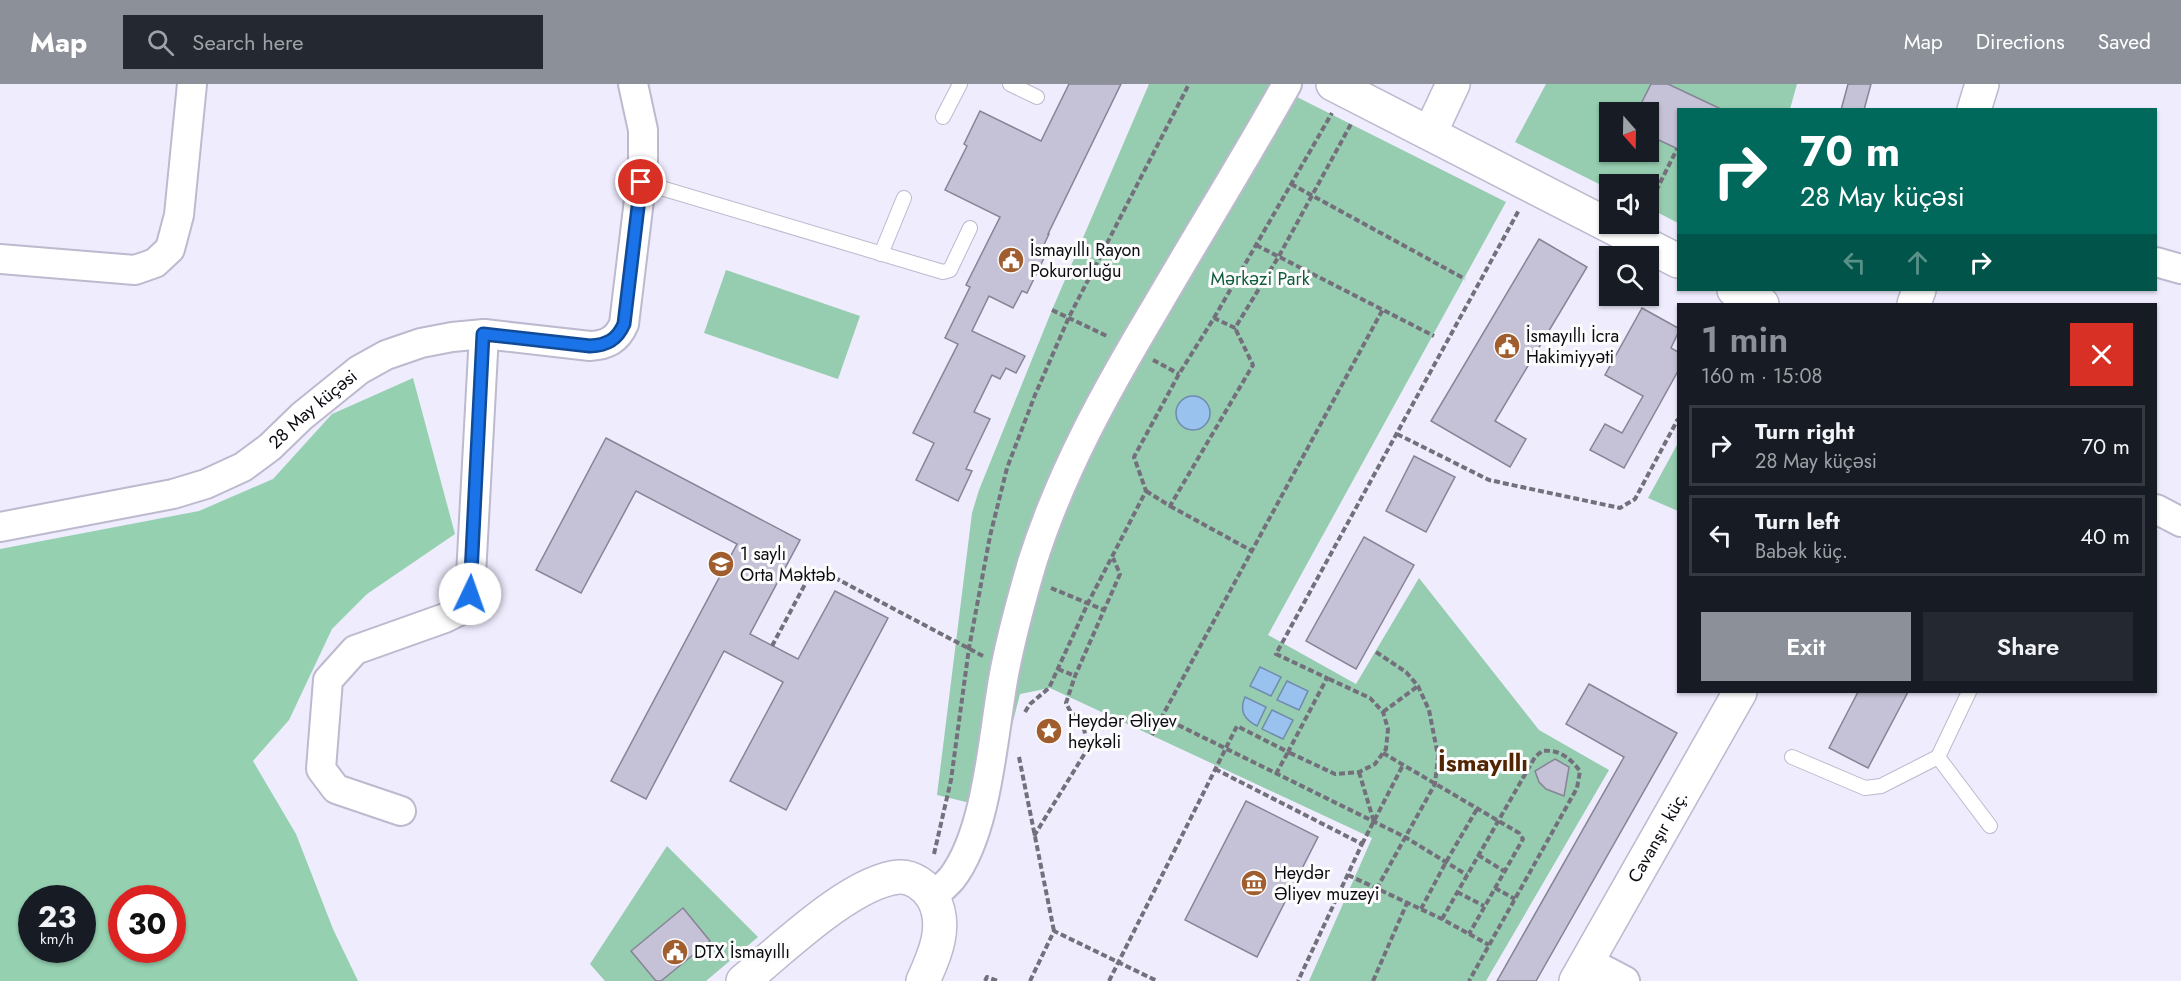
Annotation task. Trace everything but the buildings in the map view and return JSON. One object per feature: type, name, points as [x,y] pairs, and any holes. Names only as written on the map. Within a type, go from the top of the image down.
[{"type":"main road","points":[[1430,133],[1453,84]]},
{"type":"main road","points":[[1975,108],[1982,84]]},
{"type":"main road","points":[[1332,99],[1430,133],[1677,260]]},
{"type":"main road","points":[[1736,291],[1760,303]]},
{"type":"main road","name":"Cavanşır küç.","points":[[1582,971],[1739,693]]},
{"type":"main road","points":[[742,981],[835,907],[860,891],[882,881],[901,877],[926,890],[939,913],[940,933],[933,961],[923,981]]},
{"type":"street","points":[[0,259],[135,270],[155,263],[170,249],[179,215],[192,84]]},
{"type":"street","points":[[633,84],[643,130],[641,182]]},
{"type":"street","points":[[926,890],[951,878],[972,839],[983,799],[1005,667],[1049,512],[1088,425],[1287,84]]},
{"type":"street","name":"28 May küçəsi","points":[[0,528],[174,494],[206,484],[243,466],[270,447],[302,416],[359,370],[386,355],[421,343],[483,334],[590,346],[613,341],[624,324],[641,182]]},
{"type":"street","points":[[2157,262],[2181,269]]},
{"type":"street","points":[[401,811],[336,789],[321,768],[328,680],[355,650],[445,618],[461,610],[470,594],[483,334]]},
{"type":"street","points":[[2157,510],[2181,522]]},
{"type":"street","points":[[1582,971],[1625,981]]},
{"type":"lane","points":[[943,117],[960,84]]},
{"type":"lane","points":[[1010,84],[1037,97]]},
{"type":"lane","points":[[641,182],[944,272],[950,270],[969,228]]},
{"type":"lane","points":[[881,254],[904,198]]},
{"type":"lane","points":[[1792,756],[1865,788],[1881,786],[1938,758],[1969,693]]},
{"type":"lane","points":[[1938,758],[1990,826]]},
{"type":"path","points":[[926,890],[951,780],[969,648],[990,536],[1007,468],[1035,395],[1069,317],[1188,84]]},
{"type":"path","points":[[1252,551],[1146,491],[1134,457],[1179,374],[1291,184],[1332,99]]},
{"type":"path","points":[[1235,328],[1279,256],[1352,123]]},
{"type":"path","points":[[1659,185],[1677,149]]},
{"type":"path","points":[[1291,184],[1464,279]]},
{"type":"path","points":[[1109,981],[1237,726],[1335,774],[1359,772],[1375,764],[1386,749],[1388,729],[1383,712],[1370,698],[1276,654],[1532,185]]},
{"type":"path","points":[[1256,245],[1434,336]]},
{"type":"path","points":[[1152,735],[1383,309]]},
{"type":"path","points":[[1170,506],[1253,365],[1235,328],[1214,318]]},
{"type":"path","points":[[1396,434],[1489,480],[1620,508],[1635,499],[1677,421]]},
{"type":"path","points":[[1025,713],[1030,704],[1049,688],[1088,603],[1146,491]]},
{"type":"path","points":[[1034,837],[1084,753],[1086,741],[1083,728],[1066,703],[1075,676],[1120,574],[1113,558]]},
{"type":"path","points":[[772,646],[812,573],[822,571],[1005,667]]},
{"type":"path","points":[[1029,578],[1104,610]]},
{"type":"path","points":[[1376,652],[1406,672],[1418,686],[1429,710],[1438,756],[1435,784],[1377,888]]},
{"type":"path","points":[[1058,669],[1075,676]]},
{"type":"path","points":[[1276,774],[1327,678]]},
{"type":"path","points":[[1383,712],[1418,686]]},
{"type":"path","points":[[1162,717],[1405,837],[1467,875]]},
{"type":"path","points":[[1017,748],[1054,931],[1030,981]]},
{"type":"path","points":[[1442,919],[1535,757],[1542,751],[1554,750],[1572,760],[1580,771],[1577,788],[1469,981]]},
{"type":"path","points":[[1383,753],[1519,833],[1523,839],[1469,934]]},
{"type":"path","points":[[1298,981],[1362,844],[1403,765]]},
{"type":"path","points":[[1215,769],[1362,844]]},
{"type":"path","points":[[1359,772],[1374,822]]},
{"type":"path","points":[[1421,909],[1477,809]]},
{"type":"path","points":[[1478,855],[1504,871]]},
{"type":"path","points":[[1348,875],[1442,919],[1489,945]]},
{"type":"path","points":[[1495,888],[1515,899]]},
{"type":"path","points":[[1457,892],[1484,906]]},
{"type":"path","points":[[1373,981],[1407,903]]},
{"type":"path","points":[[1054,931],[1157,981]]},
{"type":"path","points":[[985,981],[987,977],[998,981]]},
{"type":"green space","name":"Mərkəzi Park","points":[[1149,84],[1271,84],[1506,202],[1268,635],[1356,684],[1419,578],[1539,730],[1609,770],[1486,981],[1309,981],[1372,838],[1050,688],[1020,694],[991,808],[937,795],[972,513],[979,490],[1052,310]]},
{"type":"green space","points":[[1546,84],[1797,84],[1790,108],[1677,108],[1677,222],[1659,213],[1659,174],[1599,174],[1599,184],[1515,142]]},
{"type":"green space","points":[[726,270],[860,316],[838,379],[704,333]]},
{"type":"green space","points":[[413,378],[455,534],[367,594],[332,629],[289,720],[253,761],[296,834],[333,929],[358,981],[0,981],[0,549],[199,511],[273,479],[332,414]]},
{"type":"green space","points":[[1677,445],[1677,511],[1648,498]]},
{"type":"green space","points":[[667,846],[758,937],[706,981],[605,981],[590,964]]},
{"type":"water","points":[[1193,396],[1205,401],[1210,413],[1205,425],[1193,430],[1181,425],[1176,413],[1181,401]]},
{"type":"water","points":[[1260,667],[1281,677],[1271,696],[1250,686]]},
{"type":"water","points":[[1287,681],[1308,691],[1299,710],[1277,700]]},
{"type":"water","points":[[1245,697],[1266,707],[1257,726],[1244,714]]},
{"type":"water","points":[[1272,710],[1293,720],[1283,739],[1262,729]]},
{"type":"place","name":"İsmayıllı Rayon Pokurorluğu","points":[[1011,260]]},
{"type":"place","name":"İsmayıllı İcra Hakimiyyəti","points":[[1507,346]]},
{"type":"place","name":"1 saylı Orta Məktəb","points":[[721,564]]},
{"type":"place","name":"Heydər Əliyev heykəli","points":[[1049,731]]},
{"type":"place","name":"Heydər Əliyev muzeyi","points":[[1254,883]]},
{"type":"place","name":"DTX İsmayıllı","points":[[675,952]]},
{"type":"district","name":"İsmayıllı","points":[[1483,763]]},
{"type":"route","points":[[470,594],[483,334],[590,346],[613,341],[624,324],[641,182]]}]
